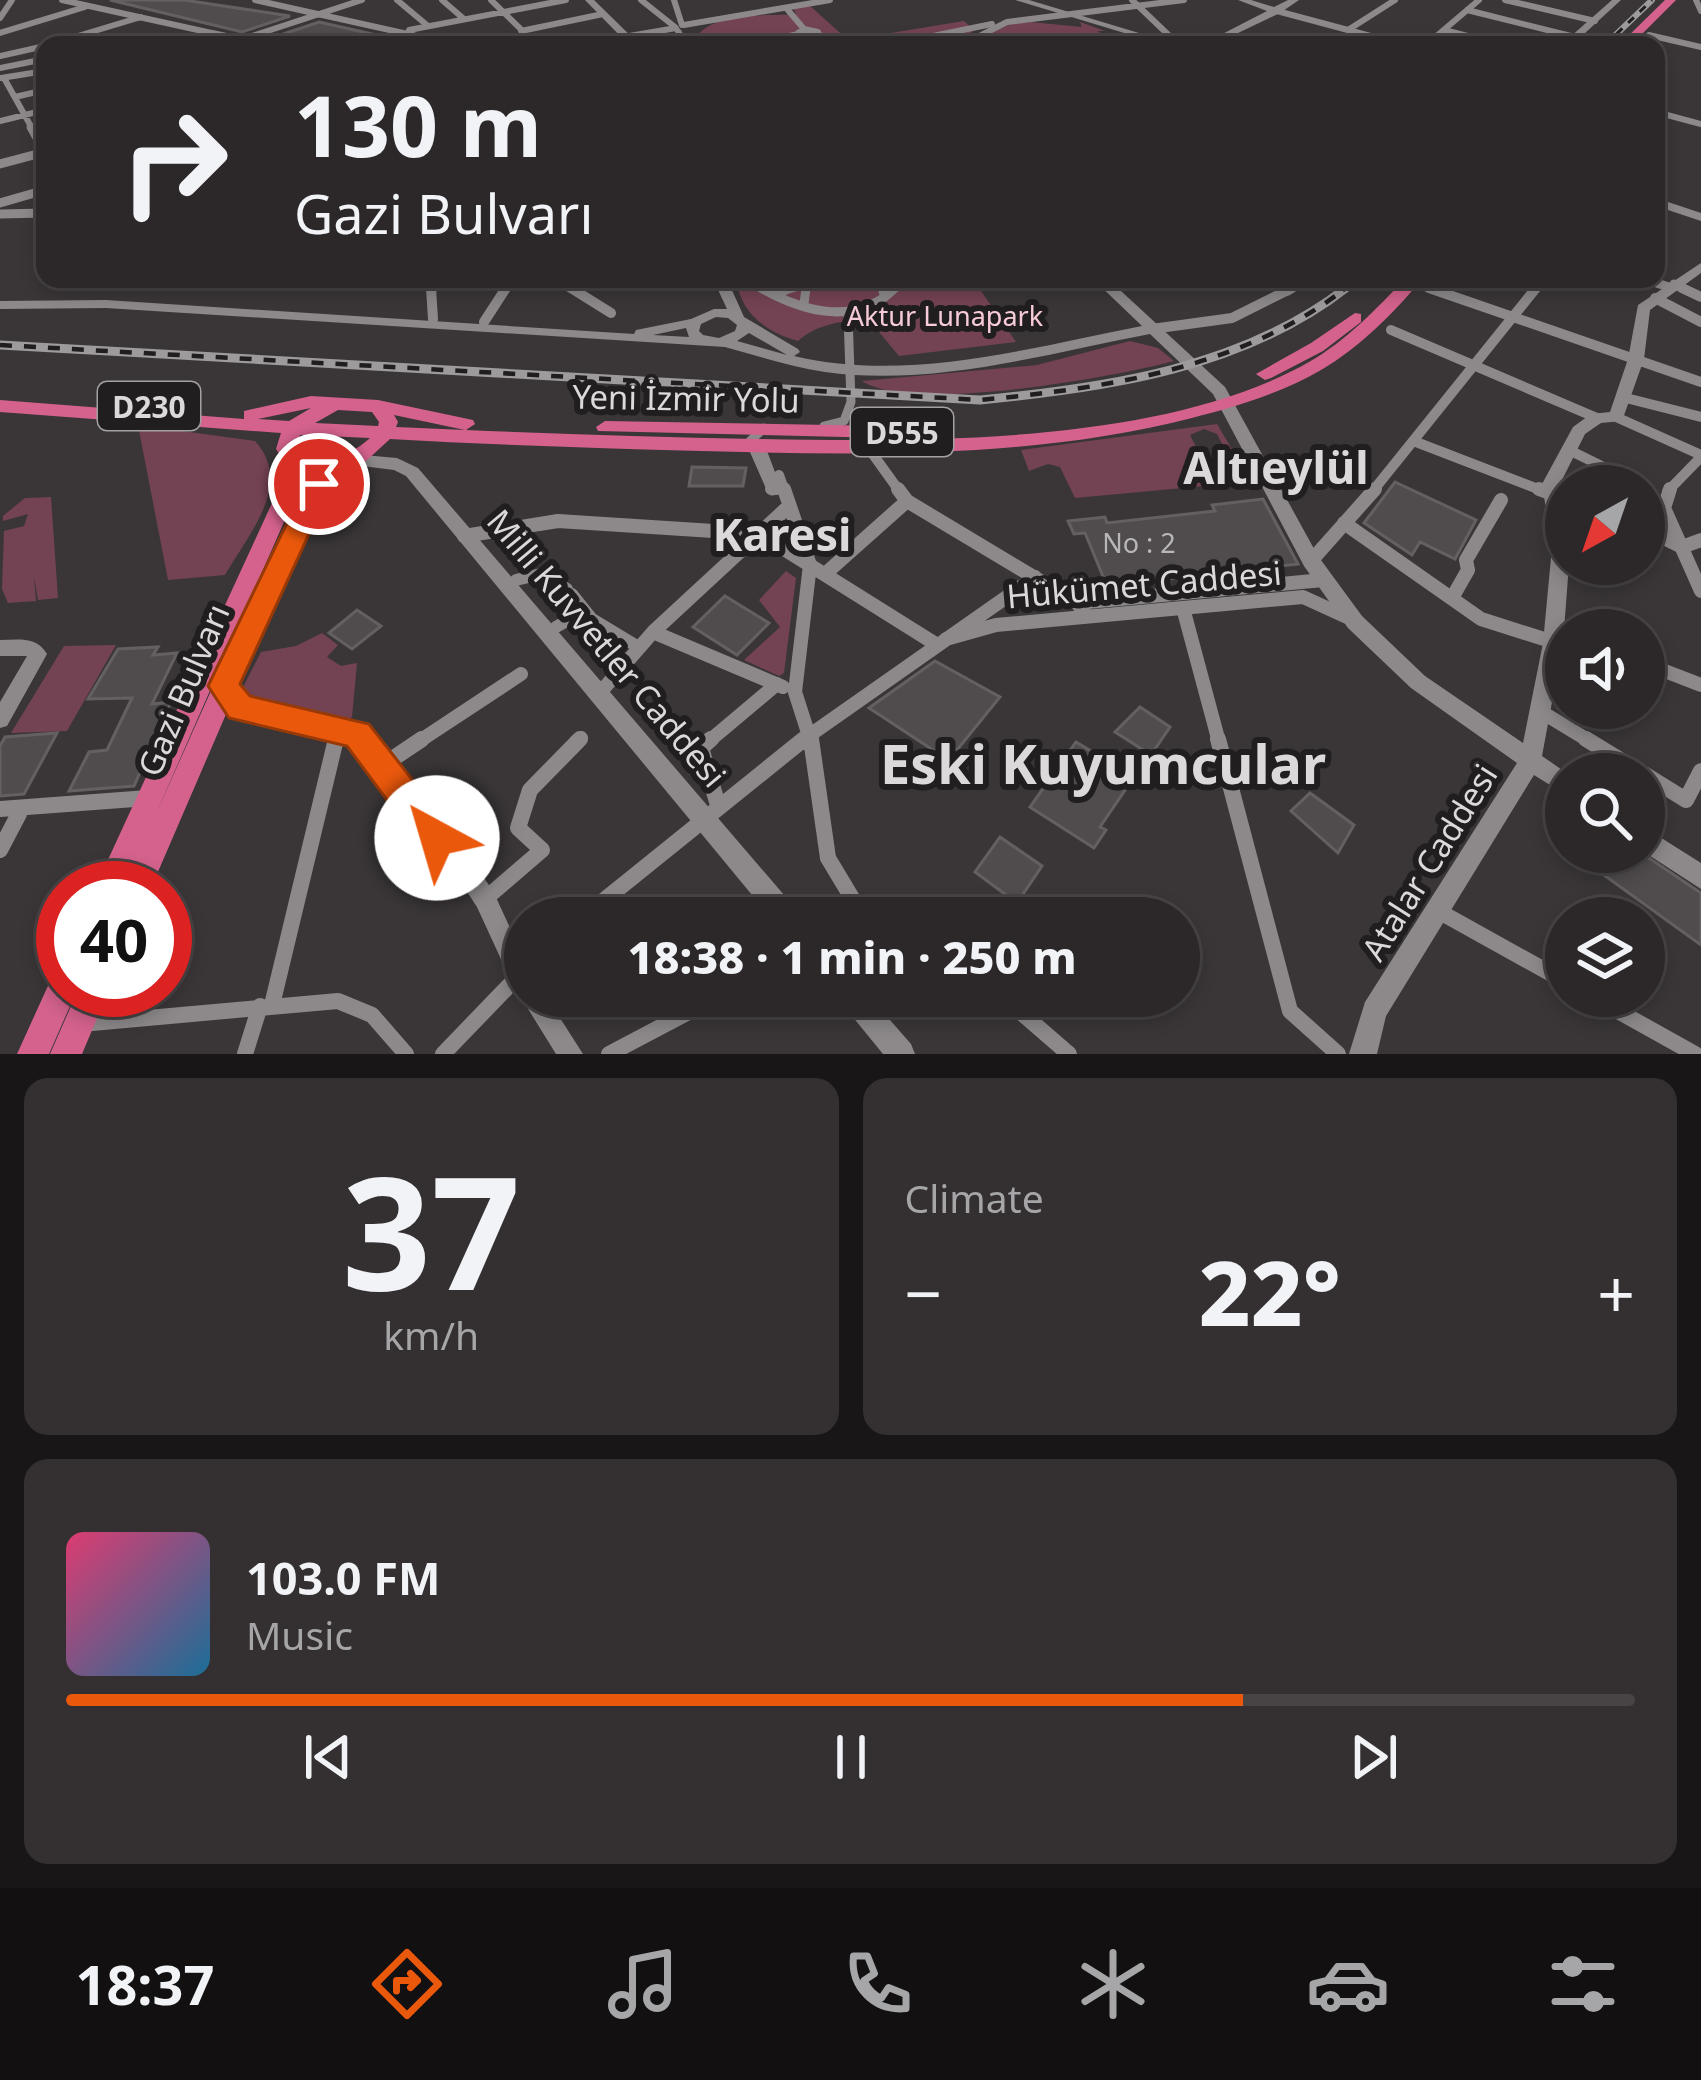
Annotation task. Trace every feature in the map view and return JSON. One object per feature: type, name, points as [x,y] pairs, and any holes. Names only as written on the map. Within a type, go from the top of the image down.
[{"type":"highway","points":[[1634,36],[1671,0]]},
{"type":"highway","points":[[1648,36],[1684,0]]},
{"type":"highway","name":"Yeni İzmir Yolu","points":[[457,431],[867,446],[1124,426],[1222,398],[1337,353],[1399,288]]},
{"type":"highway","name":"Yeni İzmir Yolu","points":[[457,431],[915,432],[1091,417],[1222,398]]},
{"type":"highway","points":[[251,415],[303,402],[334,404],[380,422],[457,431]]},
{"type":"highway","name":"D230","points":[[2,403],[251,415],[298,422]]},
{"type":"highway","name":"D230","points":[[2,403],[258,435],[290,462]]},
{"type":"highway","points":[[298,422],[334,404]]},
{"type":"highway","points":[[155,420],[380,422],[457,431]]},
{"type":"highway","name":"Gazi Bulvarı","points":[[149,861],[224,686],[288,490],[298,422]]},
{"type":"highway","name":"Gazi Bulvarı","points":[[121,861],[243,617],[310,497],[380,422]]},
{"type":"highway","name":"D555","points":[[346,461],[457,431]]},
{"type":"highway","points":[[290,462],[346,461]]},
{"type":"highway","points":[[33,1054],[50,1017]]},
{"type":"main road","points":[[589,0],[626,36]]},
{"type":"main road","points":[[1019,0],[1130,36]]},
{"type":"main road","points":[[1238,0],[1277,11]]},
{"type":"main road","points":[[1238,0],[1263,20]]},
{"type":"main road","points":[[1227,36],[1295,0]]},
{"type":"main road","points":[[1577,36],[1617,0]]},
{"type":"main road","points":[[1215,36],[1244,29]]},
{"type":"main road","points":[[1116,31],[1138,36]]},
{"type":"main road","points":[[1665,210],[1699,221]]},
{"type":"main road","points":[[1666,290],[1701,267]]},
{"type":"main road","points":[[714,288],[694,335],[837,369],[967,362],[1152,328]]},
{"type":"main road","points":[[0,301],[96,303],[718,343],[742,333],[741,320],[723,288]]},
{"type":"main road","points":[[1110,288],[1222,398],[1311,560],[1355,622],[1418,682],[1545,770]]},
{"type":"main road","points":[[1123,288],[1152,328]]},
{"type":"main road","name":"Atalar Caddesi","points":[[1560,465],[1567,449],[1607,417],[1622,397],[1636,359],[1643,308],[1666,290]]},
{"type":"main road","points":[[0,301],[106,296],[637,333],[701,318],[741,320],[837,369]]},
{"type":"main road","name":"Milli Kuvvetler Caddesi","points":[[346,461],[398,464],[412,472],[598,695],[711,810],[772,897]]},
{"type":"main road","name":"Atalar Caddesi","points":[[1363,1054],[1374,1011],[1441,912],[1530,760],[1545,693]]},
{"type":"main road","points":[[1665,852],[1701,877]]},
{"type":"main road","points":[[870,1017],[901,1054]]},
{"type":"street","points":[[0,18],[12,0]]},
{"type":"street","points":[[65,0],[228,36]]},
{"type":"street","points":[[255,0],[294,1],[316,13],[419,36]]},
{"type":"street","points":[[251,36],[362,0]]},
{"type":"street","points":[[397,0],[428,26]]},
{"type":"street","points":[[490,0],[527,36]]},
{"type":"street","points":[[402,32],[536,2],[566,0]]},
{"type":"street","points":[[640,0],[684,28]]},
{"type":"street","points":[[685,0],[674,1],[685,36]]},
{"type":"street","points":[[651,36],[830,0]]},
{"type":"street","points":[[1080,0],[1091,14]]},
{"type":"street","points":[[1132,0],[1168,36]]},
{"type":"street","points":[[934,36],[992,24],[1140,11],[1184,0]]},
{"type":"street","points":[[1348,30],[1395,0]]},
{"type":"street","points":[[1437,36],[1479,0]]},
{"type":"street","points":[[1510,0],[1595,21]]},
{"type":"street","points":[[1696,0],[1701,10]]},
{"type":"street","points":[[447,1],[464,19]]},
{"type":"street","points":[[536,2],[572,36]]},
{"type":"street","points":[[0,36],[93,4]]},
{"type":"street","points":[[787,9],[801,31]]},
{"type":"street","points":[[1467,10],[1554,36]]},
{"type":"street","points":[[1277,11],[1370,36]]},
{"type":"street","points":[[521,31],[603,14]]},
{"type":"street","points":[[78,36],[142,16]]},
{"type":"street","points":[[0,36],[67,24],[51,18]]},
{"type":"street","points":[[975,36],[992,24]]},
{"type":"street","points":[[777,36],[816,30],[816,36]]},
{"type":"street","points":[[1444,30],[1468,36]]},
{"type":"street","points":[[193,36],[207,32],[213,36]]},
{"type":"street","points":[[1665,43],[1701,47]]},
{"type":"street","points":[[0,56],[36,47]]},
{"type":"street","points":[[1,75],[36,62]]},
{"type":"street","points":[[1,75],[36,71]]},
{"type":"street","points":[[1,75],[36,137]]},
{"type":"street","points":[[15,98],[36,92]]},
{"type":"street","points":[[0,121],[36,112]]},
{"type":"street","points":[[1665,114],[1701,124]]},
{"type":"street","points":[[32,130],[36,129]]},
{"type":"street","points":[[0,164],[36,154]]},
{"type":"street","points":[[0,203],[36,192]]},
{"type":"street","points":[[0,214],[36,210]]},
{"type":"street","points":[[431,288],[433,319]]},
{"type":"street","points":[[484,322],[506,288]]},
{"type":"street","points":[[571,288],[610,314]]},
{"type":"street","points":[[764,288],[777,296],[848,315],[866,311],[894,288]]},
{"type":"street","points":[[777,296],[788,288]]},
{"type":"street","points":[[804,304],[806,288]]},
{"type":"street","points":[[882,288],[885,297]]},
{"type":"street","points":[[1152,328],[1206,326],[1294,288]]},
{"type":"street","points":[[1430,288],[1701,382]]},
{"type":"street","points":[[1311,560],[1417,442],[1535,288]]},
{"type":"street","points":[[1662,288],[1701,297]]},
{"type":"street","points":[[1666,290],[1701,322]]},
{"type":"street","points":[[759,457],[750,441],[763,428],[844,421],[851,402],[848,315]]},
{"type":"street","points":[[1391,330],[1701,456],[1671,486],[1665,499]]},
{"type":"street","points":[[1622,397],[1701,417]]},
{"type":"street","points":[[1417,442],[1545,492]]},
{"type":"street","points":[[867,446],[907,501],[1082,609],[1323,580]]},
{"type":"street","points":[[1567,449],[1599,465]]},
{"type":"street","points":[[779,475],[810,565],[795,692],[810,734],[828,858],[851,897]]},
{"type":"street","points":[[1452,598],[1468,570],[1466,560],[1501,500]]},
{"type":"street","points":[[825,574],[907,501]]},
{"type":"street","points":[[1665,504],[1701,591]]},
{"type":"street","points":[[598,695],[653,632],[788,507]]},
{"type":"street","points":[[464,536],[558,521],[760,534],[934,643]]},
{"type":"street","points":[[1344,523],[1481,619],[1545,640]]},
{"type":"street","points":[[1665,539],[1682,548]]},
{"type":"street","points":[[1682,548],[1701,540]]},
{"type":"street","points":[[516,580],[541,574],[570,592],[584,611],[640,648]]},
{"type":"street","points":[[608,897],[839,712],[1034,577]]},
{"type":"street","name":"Hükümet Caddesi","points":[[934,643],[996,625],[1082,609],[1183,608],[1303,597],[1355,622]]},
{"type":"street","points":[[1183,608],[1290,1011],[1337,1054]]},
{"type":"street","points":[[556,627],[584,611]]},
{"type":"street","points":[[653,632],[795,692]]},
{"type":"street","points":[[0,648],[38,650],[0,720]]},
{"type":"street","points":[[1665,671],[1696,683],[1701,663]]},
{"type":"street","points":[[382,766],[521,674]]},
{"type":"street","points":[[711,810],[701,748],[777,684]]},
{"type":"street","points":[[224,686],[240,708],[357,734],[412,814],[461,863],[504,938]]},
{"type":"street","points":[[1540,711],[1609,753]]},
{"type":"street","points":[[245,1054],[266,1005],[338,729]]},
{"type":"street","points":[[485,899],[542,850],[518,828],[517,817],[537,782],[581,738]]},
{"type":"street","points":[[1665,787],[1686,800],[1701,771]]},
{"type":"street","points":[[0,809],[150,798]]},
{"type":"street","points":[[0,850],[22,808]]},
{"type":"street","points":[[1441,912],[1545,970]]},
{"type":"street","points":[[442,1054],[504,999]]},
{"type":"street","points":[[72,1039],[266,1005],[338,1000],[372,1016],[406,1054]]},
{"type":"street","points":[[548,1017],[571,1054]]},
{"type":"street","points":[[609,1054],[679,1017]]},
{"type":"street","points":[[1026,1017],[1069,1054]]},
{"type":"street","points":[[1629,1017],[1695,1054]]},
{"type":"green space","points":[[809,5],[844,36],[697,36],[723,20],[796,14],[793,8]]},
{"type":"green space","points":[[964,21],[974,30],[968,36],[872,36]]},
{"type":"green space","points":[[1080,22],[1105,31],[1097,31],[1106,36],[985,36],[1010,24],[1082,27]]},
{"type":"green space","name":"Aktur Lunapark","points":[[979,288],[1016,342],[899,356],[869,320],[831,324],[798,341],[757,320],[739,291]]},
{"type":"green space","points":[[1130,341],[1158,348],[1174,361],[1062,383],[967,393],[887,390],[862,381],[1037,365]]},
{"type":"green space","points":[[1217,424],[1252,483],[1243,484],[1217,434],[1204,429],[1190,435],[1215,485],[1075,498],[1060,467],[1048,464],[1029,471],[1021,450]]},
{"type":"green space","points":[[138,425],[255,441],[266,457],[270,474],[264,508],[225,575],[168,580]]},
{"type":"green space","points":[[51,497],[58,598],[38,600],[34,576],[36,601],[8,603],[2,589],[4,531],[24,526],[28,514],[3,521],[3,516],[25,498]]},
{"type":"green space","points":[[786,571],[796,578],[784,673],[779,676],[744,660],[780,627],[759,600]]},
{"type":"green space","points":[[322,633],[338,645],[327,657],[341,666],[357,663],[352,717],[345,721],[304,714],[241,691],[261,652],[296,646]]},
{"type":"green space","points":[[116,645],[67,731],[11,733],[64,646]]},
{"type":"building","points":[[110,0],[184,0],[290,16],[242,32]]},
{"type":"building","points":[[319,22],[381,36],[277,36]]},
{"type":"building","points":[[692,467],[746,468],[743,486],[689,486]]},
{"type":"building","points":[[1395,482],[1476,520],[1455,559],[1420,542],[1412,555],[1364,523]]},
{"type":"building","points":[[1263,499],[1298,564],[1107,586],[1085,533],[1074,534],[1068,521],[1105,517],[1107,523],[1215,511],[1212,505]]},
{"type":"building","points":[[725,596],[769,623],[737,655],[693,627]]},
{"type":"building","points":[[357,610],[381,626],[352,649],[329,633]]},
{"type":"building","points":[[158,647],[153,655],[177,653],[152,704],[171,702],[134,786],[69,791],[89,752],[107,750],[132,698],[88,699],[118,649]]},
{"type":"building","points":[[935,661],[1000,697],[957,750],[944,741],[939,754],[869,708]]},
{"type":"building","points":[[1140,707],[1170,727],[1151,755],[1115,732]]},
{"type":"building","points":[[57,733],[24,794],[0,796],[0,746],[5,737]]},
{"type":"building","points":[[1076,742],[1134,777],[1100,827],[1106,830],[1094,848],[1030,807]]},
{"type":"building","points":[[1310,793],[1354,825],[1338,853],[1291,811]]},
{"type":"building","points":[[1000,837],[1042,866],[1021,897],[1009,897],[975,872]]},
{"type":"building","points":[[1665,869],[1701,893],[1701,945],[1665,919],[1665,897],[1634,897],[1601,873],[1665,873]]},
{"type":"railway","points":[[1614,36],[1652,0]]},
{"type":"railway","points":[[0,345],[980,400],[1076,389],[1172,370],[1263,338],[1346,288]]},
{"type":"railway","points":[[1343,291],[1347,288]]},
{"type":"district","name":"Altıeylül","points":[[1276,466]]},
{"type":"district","name":"Karesi","points":[[782,533]]},
{"type":"district","name":"Eski Kuyumcular","points":[[1103,763]]},
{"type":"route","points":[[319,484],[224,686],[240,708],[357,734],[412,814],[437,838]]}]
